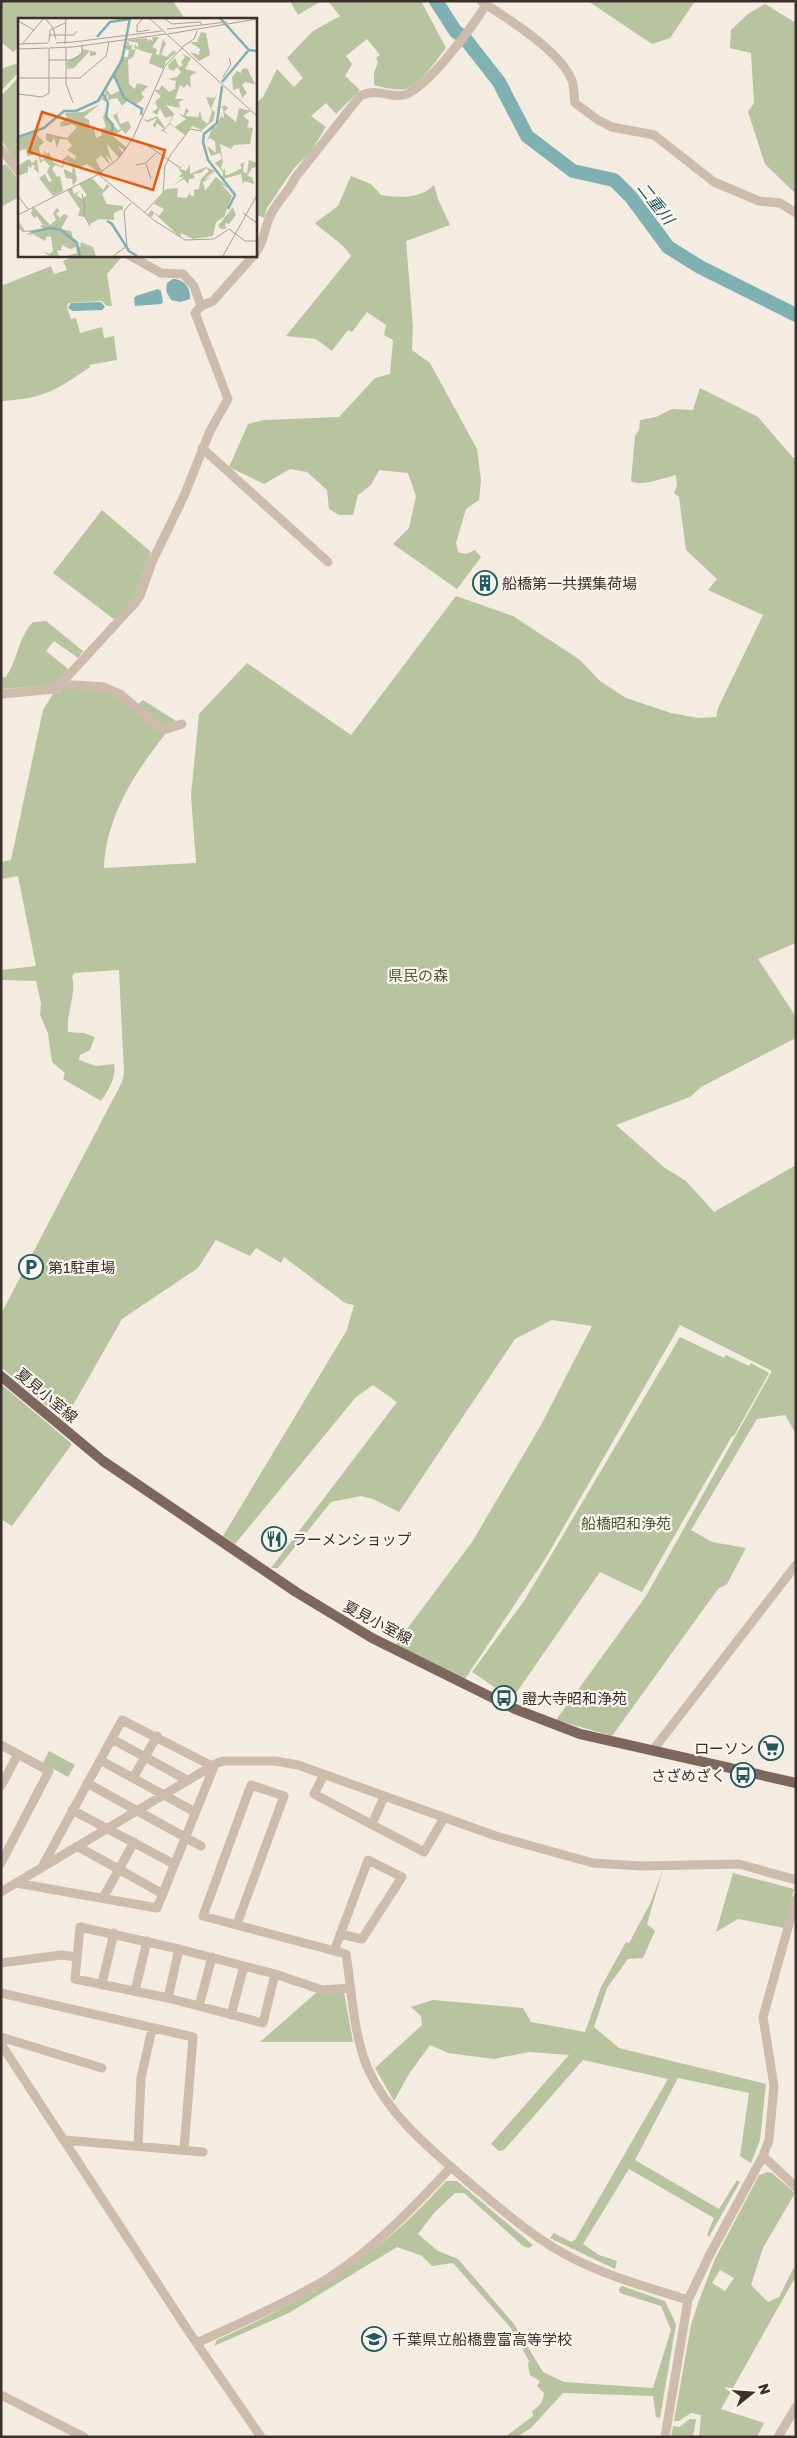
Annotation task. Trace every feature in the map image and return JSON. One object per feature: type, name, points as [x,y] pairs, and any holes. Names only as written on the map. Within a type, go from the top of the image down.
[{"type":"main road","name":"夏見小室線","points":[[1,1376],[103,1461],[333,1615],[372,1638],[545,1722],[580,1734],[796,1783]]},
{"type":"street","points":[[256,251],[264,240],[270,215],[295,178],[360,96],[374,91],[401,96],[412,92],[428,78],[471,28],[484,3],[538,41],[556,58],[573,84],[576,103],[598,120],[612,127],[654,135],[714,182],[759,201],[780,203],[796,213]]},
{"type":"street","points":[[1,149],[18,171]]},
{"type":"street","points":[[130,256],[161,273],[183,274],[194,286],[201,306]]},
{"type":"street","points":[[1,694],[56,689],[140,596],[152,562],[184,496],[202,448],[228,399],[195,313],[201,306],[213,300],[252,256]]},
{"type":"street","points":[[202,448],[328,562]]},
{"type":"street","points":[[60,684],[104,687],[120,694],[159,727],[167,729],[182,724]]},
{"type":"street","points":[[653,1750],[796,1565]]},
{"type":"street","points":[[42,1867],[87,1783],[125,1719],[213,1765]]},
{"type":"street","points":[[133,1778],[157,1736]]},
{"type":"street","points":[[112,1739],[187,1780]]},
{"type":"street","points":[[1,1745],[48,1770],[1,1863]]},
{"type":"street","points":[[1,1786],[18,1754]]},
{"type":"street","points":[[100,1760],[195,1812]]},
{"type":"street","points":[[1,1892],[187,1780],[223,1761],[275,1761],[298,1765],[496,1836],[604,1865],[739,1864],[796,1880]]},
{"type":"street","points":[[16,1883],[157,1908],[213,1765]]},
{"type":"street","points":[[324,1775],[314,1794],[424,1852],[444,1818]]},
{"type":"street","points":[[87,1783],[201,1846]]},
{"type":"street","points":[[237,1924],[284,1796],[251,1785],[203,1916],[346,1954],[360,2043],[375,2082],[388,2104],[404,2124],[522,2228],[556,2250],[595,2269],[688,2300]]},
{"type":"street","points":[[372,1824],[384,1797]]},
{"type":"street","points":[[72,1810],[174,1864]]},
{"type":"street","points":[[103,1898],[134,1842]]},
{"type":"street","points":[[77,1846],[163,1894]]},
{"type":"street","points":[[334,1950],[340,1934],[368,1860],[402,1877],[362,1939],[340,1934]]},
{"type":"street","points":[[665,2437],[688,2300],[714,2247],[764,2156],[769,2140],[774,2086],[763,2017],[796,1899]]},
{"type":"street","points":[[275,1974],[263,2023],[168,1998],[75,1979],[80,1927],[180,1948],[275,1974],[322,1990],[351,1990]]},
{"type":"street","points":[[102,1983],[114,1934]]},
{"type":"street","points":[[135,1991],[147,1941]]},
{"type":"street","points":[[168,1998],[180,1948]]},
{"type":"street","points":[[1,1963],[62,1955],[77,1957]]},
{"type":"street","points":[[198,2006],[212,1957]]},
{"type":"street","points":[[231,2015],[244,1966]]},
{"type":"street","points":[[1,1993],[193,2038],[184,2150]]},
{"type":"street","points":[[138,2146],[141,2078],[152,2029]]},
{"type":"street","points":[[1,2037],[102,2068]]},
{"type":"street","points":[[1,2044],[197,2343],[261,2437]]},
{"type":"street","points":[[64,2140],[203,2152]]},
{"type":"street","points":[[764,2156],[796,2187]]},
{"type":"street","points":[[197,2343],[284,2304],[332,2276],[368,2249],[401,2220],[451,2167]]},
{"type":"street","points":[[1,2395],[84,2437]]},
{"type":"street","points":[[778,2437],[796,2407]]},
{"type":"green space","points":[[1,1],[173,1],[184,18],[18,18],[18,48],[13,52],[1,42]]},
{"type":"green space","points":[[290,1],[321,1],[298,15]]},
{"type":"green space","points":[[328,1],[421,1],[446,48],[417,83],[405,89],[374,85],[374,73],[378,62],[376,58],[380,55],[367,39],[346,56],[352,64],[345,76],[360,90],[336,114],[326,103],[311,116],[326,127],[310,153],[294,168],[267,208],[264,218],[256,214],[256,103],[263,97],[277,69],[294,87],[303,78],[287,58],[313,31],[340,16]]},
{"type":"green space","points":[[588,1],[695,1],[670,38],[652,44]]},
{"type":"green space","points":[[765,4],[796,23],[796,194],[765,164],[748,112],[754,103],[751,53],[730,48],[731,30],[748,14]]},
{"type":"green space","points":[[15,64],[18,68],[18,73],[1,91],[1,69]]},
{"type":"green space","points":[[18,78],[18,165],[1,140],[1,96]]},
{"type":"green space","points":[[6,164],[18,179],[18,198],[1,207],[1,166]]},
{"type":"green space","points":[[351,176],[371,184],[381,195],[388,196],[416,195],[434,185],[450,225],[406,241],[413,326],[412,350],[430,363],[477,449],[481,480],[479,500],[466,509],[456,543],[458,552],[466,554],[475,550],[481,557],[457,589],[393,544],[409,528],[416,496],[408,473],[379,470],[371,485],[358,495],[353,515],[339,515],[329,509],[327,490],[307,472],[290,469],[264,484],[229,467],[248,424],[264,420],[339,417],[375,378],[390,374],[393,340],[384,335],[386,325],[367,312],[352,332],[348,330],[332,351],[316,339],[286,336],[351,256],[343,246],[315,223],[338,206]]},
{"type":"green space","points":[[74,256],[117,256],[121,258],[107,274],[112,306],[107,306],[102,301],[68,303],[67,308],[71,319],[76,318],[80,333],[102,327],[104,338],[114,336],[117,360],[90,365],[90,367],[50,392],[30,398],[3,401],[1,404],[1,286],[51,266],[54,274],[67,270],[63,261]]},
{"type":"green space","name":"県民の森","points":[[700,388],[758,417],[796,461],[796,943],[758,959],[796,1017],[796,1038],[701,1087],[690,1097],[616,1125],[665,1168],[686,1181],[714,1212],[796,1165],[796,1434],[785,1415],[757,1419],[691,1530],[712,1542],[746,1548],[727,1584],[718,1589],[612,1736],[556,1720],[646,1596],[772,1371],[680,1325],[547,1556],[465,1679],[395,1645],[472,1542],[541,1425],[592,1326],[552,1320],[515,1339],[399,1512],[373,1499],[361,1496],[331,1502],[278,1568],[271,1568],[397,1402],[373,1385],[356,1397],[235,1544],[223,1536],[347,1330],[354,1305],[345,1303],[284,1257],[281,1263],[256,1248],[250,1256],[216,1240],[198,1268],[122,1319],[64,1421],[1,1367],[1,1314],[122,1082],[124,1073],[119,970],[75,973],[72,976],[73,989],[68,1018],[68,1032],[84,1033],[95,1037],[90,1050],[80,1055],[79,1060],[96,1066],[114,1064],[113,1078],[101,1101],[63,1079],[65,1073],[52,1062],[48,1033],[40,1015],[41,1003],[36,981],[1,980],[1,970],[36,966],[18,876],[1,879],[1,862],[11,860],[43,710],[53,694],[59,693],[63,687],[107,692],[132,709],[143,700],[176,721],[138,771],[118,808],[106,847],[104,868],[196,863],[191,795],[199,714],[247,663],[351,735],[456,596],[513,616],[580,660],[600,681],[626,698],[671,713],[699,718],[716,717],[718,708],[763,615],[708,590],[717,579],[686,550],[679,497],[674,493],[677,486],[676,475],[646,483],[631,481],[635,436],[639,430],[640,420],[656,417],[672,409],[693,410]]},
{"type":"green space","points":[[102,510],[151,552],[133,602],[115,620],[53,573]]},
{"type":"green space","points":[[46,621],[83,651],[78,658],[54,641],[46,651],[68,669],[54,685],[1,689],[1,678],[6,677],[10,670],[28,628],[33,622]]},
{"type":"green space","name":"船橋昭和浄苑","points":[[680,1337],[724,1358],[726,1355],[749,1366],[751,1363],[769,1373],[642,1592],[600,1572],[512,1699],[472,1672],[524,1601]]},
{"type":"green space","points":[[1,1384],[72,1444],[12,1526],[1,1519]]},
{"type":"green space","points":[[49,1751],[75,1765],[68,1777],[43,1763]]},
{"type":"green space","points":[[663,1869],[647,1924],[655,1931],[643,1958],[628,1959],[607,1988],[594,2027],[619,2048],[766,2084],[760,2140],[751,2163],[740,2156],[749,2093],[678,2078],[635,2160],[719,2209],[737,2180],[740,2182],[709,2237],[707,2235],[714,2218],[629,2169],[583,2244],[599,2255],[617,2261],[615,2269],[550,2238],[554,2233],[571,2242],[575,2240],[668,2079],[583,2060],[504,2150],[499,2151],[491,2144],[569,2055],[529,2052],[494,2059],[448,2053],[430,2045],[409,2074],[394,2101],[375,2068],[422,2025],[421,2016],[411,2007],[433,2000],[523,2008],[531,2022],[585,2032],[601,1987],[626,1942],[629,1943],[651,1902]]},
{"type":"green space","points":[[733,1873],[794,1889],[784,1928],[738,1919],[716,1932]]},
{"type":"green space","points":[[317,1992],[344,1993],[353,2042],[260,2042]]},
{"type":"green space","points":[[768,2172],[772,2173],[795,2193],[763,2248],[751,2285],[768,2302],[779,2297],[794,2267],[796,2276],[721,2409],[764,2423],[757,2437],[699,2436],[701,2415],[691,2413],[679,2421],[674,2421],[691,2325],[715,2259],[759,2175]],"holes":[[[720,2270],[734,2278],[725,2291],[712,2283]]]},
{"type":"green space","points":[[446,2181],[457,2181],[533,2245],[529,2248],[523,2246],[464,2193],[455,2193],[434,2213],[418,2234],[438,2251],[458,2259],[514,2324],[543,2372],[564,2382],[653,2388],[671,2330],[661,2306],[620,2293],[619,2289],[622,2286],[665,2301],[676,2324],[660,2418],[656,2417],[653,2396],[563,2393],[531,2428],[517,2437],[505,2437],[533,2416],[532,2411],[540,2404],[544,2393],[537,2386],[540,2381],[530,2375],[529,2361],[510,2327],[453,2263],[432,2266],[422,2256],[397,2247],[289,2313],[214,2346],[217,2340],[292,2303],[363,2258],[406,2222]]},
{"type":"green space","points":[[690,2419],[696,2419],[693,2437],[671,2437],[673,2426],[679,2427]]},
{"type":"water","points":[[177,279],[186,285],[190,299],[180,302],[171,300],[166,291],[167,283]]},
{"type":"water","points":[[158,289],[161,291],[163,302],[161,304],[135,306],[134,298],[136,296]]},
{"type":"water","points":[[101,302],[105,307],[102,310],[73,311],[68,308],[71,303]]},
{"type":"waterway","name":"二重川","points":[[436,1],[456,32],[463,36],[499,82],[527,136],[573,171],[614,180],[631,197],[668,247],[700,267],[796,315]]},
{"type":"place","name":"船橋第一共撰集荷場","points":[[485,583]]},
{"type":"place","name":"第1駐車場","points":[[31,1267]]},
{"type":"place","name":"ラーメンショップ","points":[[274,1539]]},
{"type":"place","name":"證大寺昭和浄苑","points":[[504,1698]]},
{"type":"place","name":"ローソン","points":[[771,1748]]},
{"type":"place","name":"さざめざく","points":[[743,1775]]},
{"type":"place","name":"千葉県立船橋豊富高等学校","points":[[374,2339]]}]
